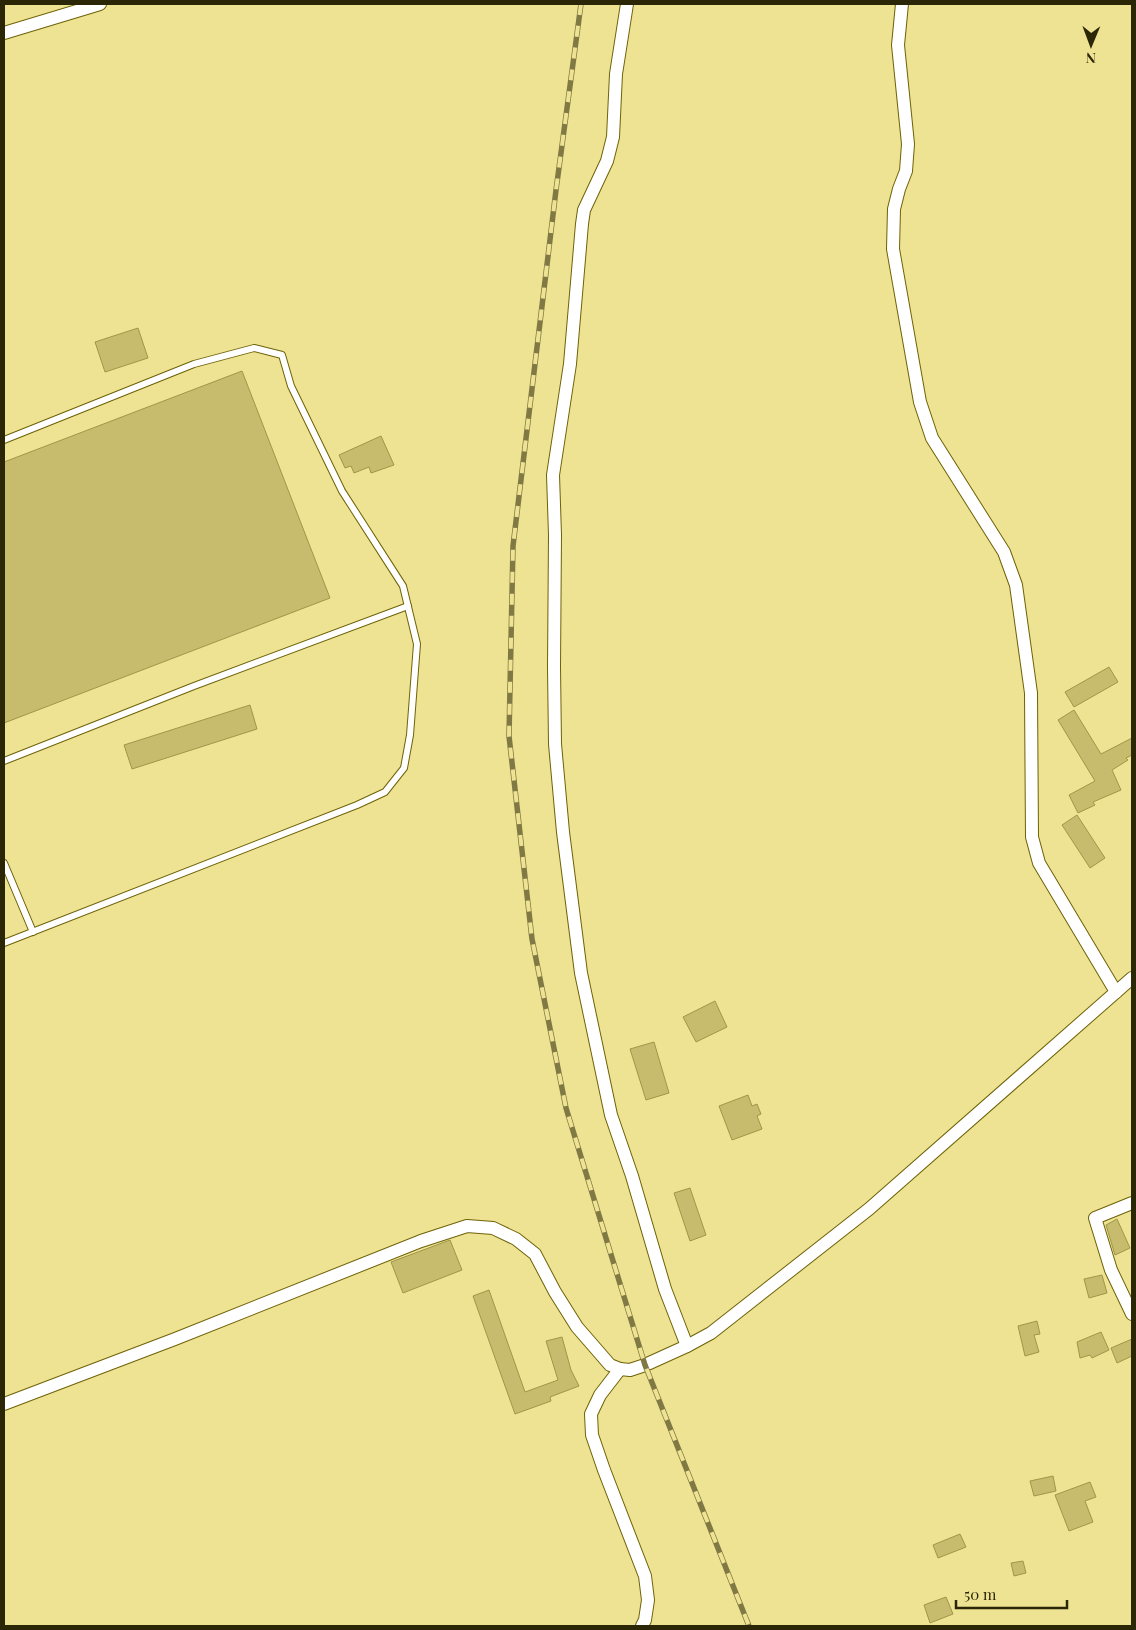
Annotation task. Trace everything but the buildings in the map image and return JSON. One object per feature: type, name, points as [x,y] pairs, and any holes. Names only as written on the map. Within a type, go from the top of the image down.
[{"type":"street","points":[[4,34],[100,4]]},
{"type":"street","points":[[627,4],[616,74],[613,137],[607,161],[584,210],[578,259],[570,364],[553,475],[555,535],[555,744],[580,973],[592,1034],[611,1116],[632,1176],[665,1289],[688,1346]]},
{"type":"street","points":[[902,4],[898,45],[908,144],[906,171],[898,189],[894,209],[893,249],[920,402],[932,438],[1004,552],[1016,585],[1031,694],[1032,837],[1039,863],[1116,992]]},
{"type":"street","points":[[4,1404],[175,1339],[421,1241],[467,1226],[493,1228],[516,1239],[535,1254],[555,1292],[577,1326],[610,1365],[630,1370],[645,1366],[711,1333],[869,1209],[1132,978]]},
{"type":"street","points":[[1132,1203],[1095,1218],[1111,1270],[1132,1314]]},
{"type":"street","points":[[620,1369],[600,1395],[591,1414],[592,1434],[645,1576],[648,1600],[645,1620],[642,1626]]},
{"type":"lane","points":[[4,440],[194,364],[254,348],[282,355],[291,386],[342,491],[403,586],[417,644],[410,735],[404,768],[384,792],[357,805],[4,943]]},
{"type":"lane","points":[[4,761],[194,686],[408,606]]},
{"type":"lane","points":[[4,863],[32,932]]},
{"type":"railway","points":[[581,4],[556,190],[513,546],[509,736],[532,939],[566,1108],[645,1365],[749,1626]]}]
